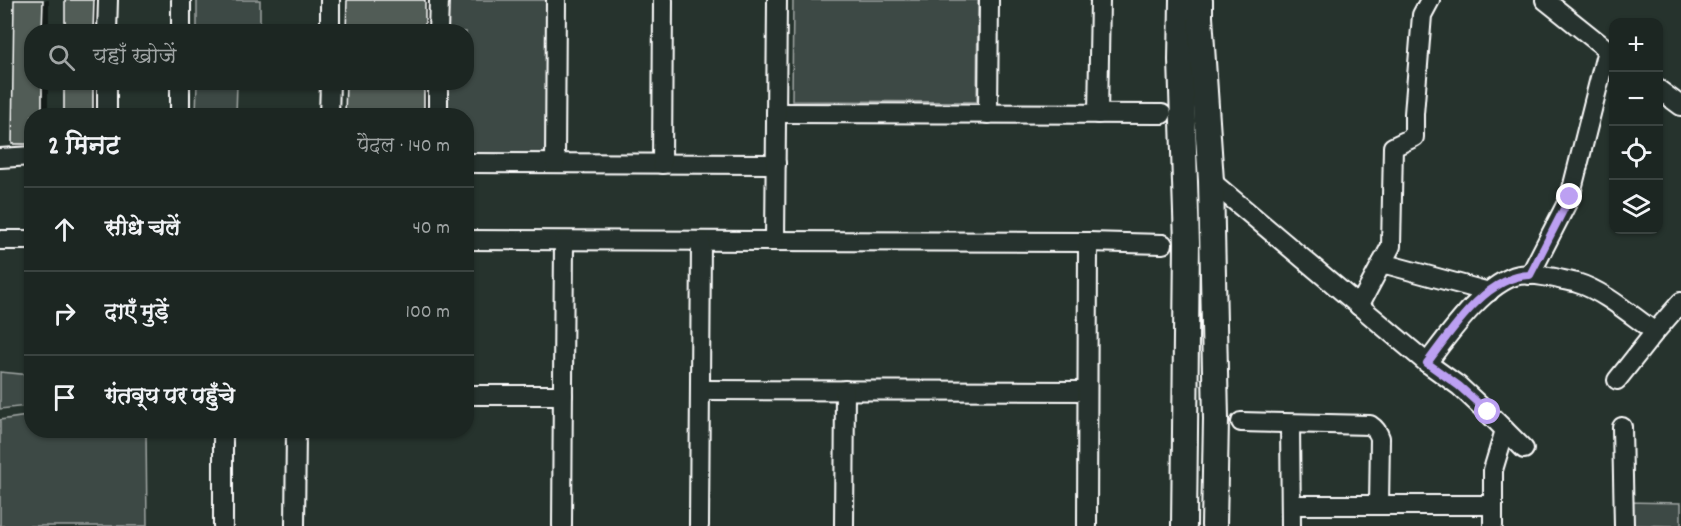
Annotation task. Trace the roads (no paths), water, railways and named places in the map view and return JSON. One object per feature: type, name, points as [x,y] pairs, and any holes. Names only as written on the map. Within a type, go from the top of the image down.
[{"type":"main road","points":[[1182,0],[1187,243],[1184,526]]},
{"type":"main road","points":[[1200,0],[1211,181],[1216,419],[1214,526]]},
{"type":"street","points":[[107,24],[108,0]]},
{"type":"street","points":[[181,0],[181,24]]},
{"type":"street","points":[[330,0],[330,24]]},
{"type":"street","points":[[438,24],[439,0]]},
{"type":"street","points":[[555,164],[556,0]]},
{"type":"street","points":[[662,164],[663,0]]},
{"type":"street","points":[[775,241],[777,0]]},
{"type":"street","points":[[988,114],[989,0]]},
{"type":"street","points":[[1098,114],[1100,0]]},
{"type":"street","points":[[1359,306],[1391,246],[1393,147],[1414,137],[1422,15],[1430,0]]},
{"type":"street","points":[[1545,0],[1609,51]]},
{"type":"street","points":[[1530,275],[1570,197],[1609,56]]},
{"type":"street","points":[[107,90],[107,108]]},
{"type":"street","points":[[180,90],[180,108]]},
{"type":"street","points":[[329,108],[330,90]]},
{"type":"street","points":[[438,90],[438,108]]},
{"type":"street","points":[[1663,92],[1681,106]]},
{"type":"street","points":[[776,113],[1162,114]]},
{"type":"street","points":[[0,158],[24,156]]},
{"type":"street","points":[[474,163],[776,164]]},
{"type":"street","points":[[1211,181],[1427,363],[1459,386],[1524,448]]},
{"type":"street","points":[[0,240],[24,240]]},
{"type":"street","points":[[474,240],[1163,244]]},
{"type":"street","points":[[562,526],[564,241]]},
{"type":"street","points":[[699,526],[701,241]]},
{"type":"street","points":[[1087,526],[1088,242]]},
{"type":"street","points":[[1382,263],[1490,292]]},
{"type":"street","points":[[1427,363],[1463,316],[1502,283],[1518,275],[1541,275],[1579,283],[1597,292],[1654,332]]},
{"type":"street","points":[[1617,380],[1654,332],[1681,302]]},
{"type":"street","points":[[700,390],[1087,391]]},
{"type":"street","points":[[844,526],[845,390]]},
{"type":"street","points":[[474,395],[562,395]]},
{"type":"street","points":[[1241,422],[1370,425],[1378,432],[1380,438],[1379,505]]},
{"type":"street","points":[[1290,424],[1291,526]]},
{"type":"street","points":[[1622,427],[1624,526]]},
{"type":"street","points":[[1493,526],[1493,470],[1505,430]]},
{"type":"street","points":[[222,526],[223,438]]},
{"type":"street","points":[[296,438],[296,526]]},
{"type":"street","points":[[1291,505],[1493,505]]}]
